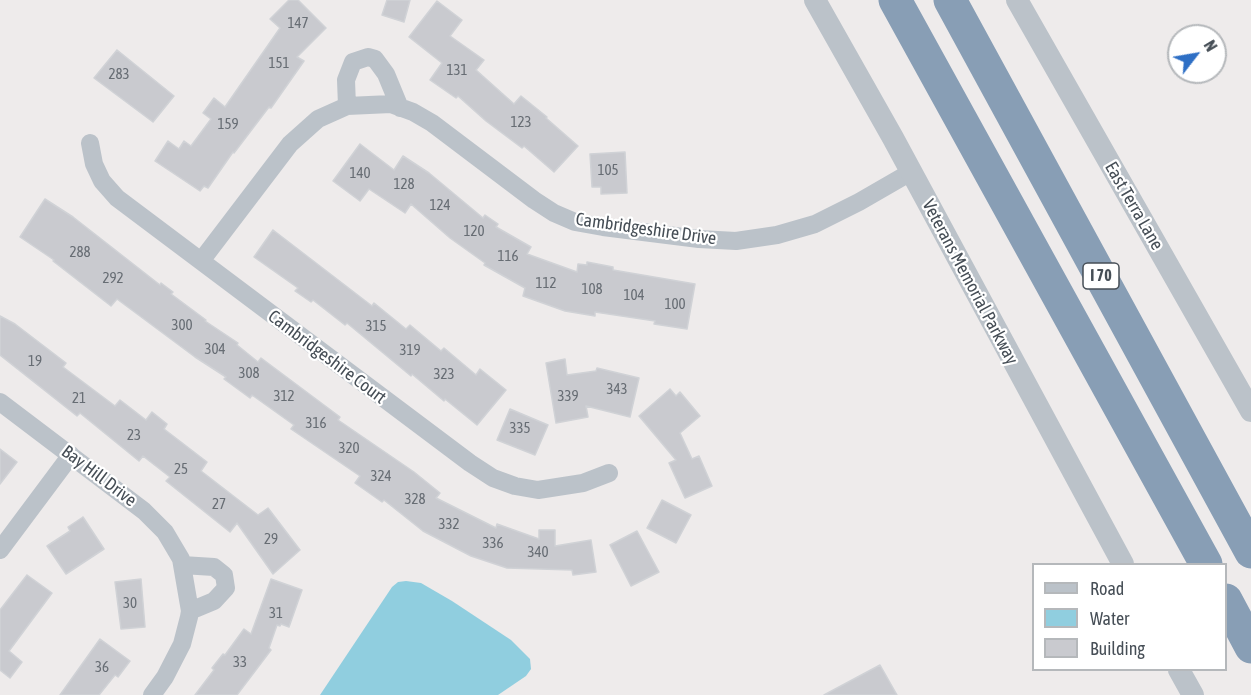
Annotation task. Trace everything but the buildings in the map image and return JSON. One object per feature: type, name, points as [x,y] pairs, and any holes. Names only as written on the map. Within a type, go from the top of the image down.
[{"type":"highway","name":"I 70","points":[[895,0],[1205,563]]},
{"type":"highway","name":"I 70","points":[[950,0],[1251,552]]},
{"type":"highway","points":[[1227,602],[1251,647]]},
{"type":"street","name":"Veterans Memorial Parkway","points":[[815,0],[911,172],[1122,563]]},
{"type":"street","name":"East Terra Lane","points":[[1017,0],[1251,411]]},
{"type":"street","points":[[347,106],[346,80],[353,62],[368,57],[375,59],[387,74],[400,108]]},
{"type":"street","name":"Cambridgeshire Drive","points":[[201,261],[290,144],[318,119],[347,106],[391,104],[413,112],[432,123],[554,213],[574,222],[678,237],[736,241],[777,235],[815,224],[911,172]]},
{"type":"street","name":"Cambridgeshire Court","points":[[90,143],[94,164],[102,181],[117,198],[436,439],[493,478],[515,486],[538,490],[582,483],[609,473]]},
{"type":"street","name":"Bay Hill Drive","points":[[0,402],[144,511],[165,532],[181,560],[190,611],[182,644],[165,677],[152,695]]},
{"type":"street","points":[[0,550],[71,455]]},
{"type":"street","points":[[182,565],[214,567],[224,575],[226,588],[214,601],[190,611]]},
{"type":"street","points":[[1180,671],[1193,695]]},
{"type":"water","points":[[398,582],[421,583],[511,640],[530,659],[531,669],[526,676],[498,695],[320,695],[392,587]]}]
